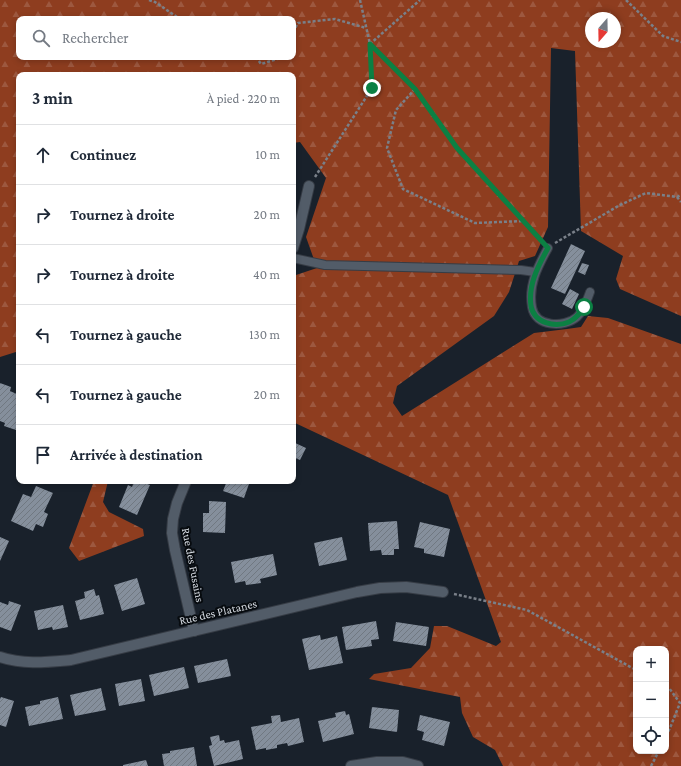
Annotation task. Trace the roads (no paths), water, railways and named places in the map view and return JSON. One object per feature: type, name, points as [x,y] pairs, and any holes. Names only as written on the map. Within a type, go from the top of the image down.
[{"type":"street","points":[[296,240],[300,229],[309,186]]},
{"type":"street","name":"Rue des Fusains","points":[[185,484],[177,503],[173,519],[172,533],[194,631]]},
{"type":"street","name":"Rue des Platanes","points":[[0,657],[7,660],[38,663],[71,660],[380,588],[406,588],[443,592]]},
{"type":"street","points":[[351,766],[377,762],[404,762],[418,766]]},
{"type":"lane","points":[[548,248],[535,272],[532,286],[531,305],[537,318],[544,323],[555,324],[569,322],[578,316],[584,307],[590,292]]},
{"type":"lane","points":[[296,259],[325,265],[521,270],[535,272]]}]
